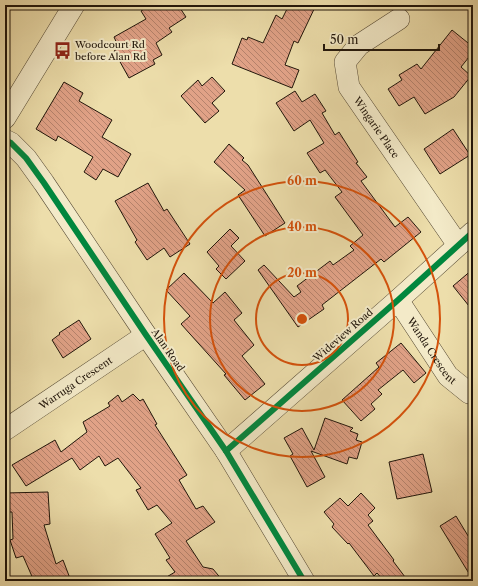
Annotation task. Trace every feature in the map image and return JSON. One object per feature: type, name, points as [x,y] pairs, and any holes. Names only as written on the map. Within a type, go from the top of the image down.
[{"type":"street","points":[[5,118],[74,5]]},
{"type":"street","name":"Wingarie Place","points":[[399,19],[359,45],[345,62],[349,87],[466,239]]},
{"type":"street","name":"Alan Road","points":[[5,140],[11,143],[26,158],[44,182],[146,335],[226,451],[304,581]]},
{"type":"street","name":"Wideview Road","points":[[226,451],[466,239]]},
{"type":"street","name":"Wanda Crescent","points":[[398,300],[448,376],[469,393],[473,394]]},
{"type":"street","name":"Warruga Crescent","points":[[5,430],[146,335]]},
{"type":"building","points":[[150,5],[178,5],[186,17],[169,28],[172,32],[156,43],[162,55],[153,60],[155,64],[129,78],[114,51],[119,48],[114,37],[146,19],[141,11]]},
{"type":"building","points":[[289,5],[316,5],[298,43],[294,41],[285,65],[299,70],[292,88],[232,64],[242,38],[247,40],[248,37],[263,43],[276,15],[282,19]]},
{"type":"building","points":[[452,30],[473,47],[473,52],[461,67],[471,76],[454,97],[425,114],[414,97],[399,106],[388,89],[402,80],[399,75],[417,64],[421,69]]},
{"type":"building","points":[[212,77],[225,91],[212,103],[219,111],[205,123],[181,96],[198,80],[202,86]]},
{"type":"building","points":[[64,82],[83,93],[79,101],[112,120],[102,137],[131,154],[118,177],[103,169],[96,180],[84,172],[93,157],[58,136],[56,141],[36,129]]},
{"type":"building","points":[[295,91],[302,102],[315,94],[326,111],[322,113],[335,135],[339,132],[358,162],[356,163],[367,177],[361,181],[395,227],[408,217],[421,232],[384,262],[381,259],[322,305],[324,309],[298,327],[258,270],[264,265],[294,297],[301,292],[297,286],[330,261],[333,265],[354,250],[350,246],[363,235],[335,197],[342,192],[325,170],[320,173],[307,153],[324,143],[310,120],[294,131],[276,103]]},
{"type":"building","points":[[453,129],[470,155],[440,174],[424,149]]},
{"type":"building","points":[[229,144],[244,158],[242,160],[248,165],[285,223],[265,236],[238,195],[245,190],[214,162]]},
{"type":"building","points":[[148,183],[164,211],[167,209],[190,244],[170,257],[164,248],[147,260],[135,242],[137,240],[115,201]]},
{"type":"building","points":[[230,229],[239,238],[231,246],[245,261],[226,279],[216,269],[219,266],[207,252]]},
{"type":"building","points":[[473,269],[473,311],[453,286]]},
{"type":"building","points":[[184,273],[213,303],[225,292],[242,313],[234,320],[254,345],[242,356],[265,384],[245,400],[224,375],[226,374],[181,324],[190,316],[166,290]]},
{"type":"building","points":[[79,320],[91,339],[63,358],[52,340],[60,334],[59,333]]},
{"type":"building","points":[[401,343],[426,373],[414,383],[403,370],[378,390],[382,394],[371,404],[375,409],[361,421],[342,400],[379,367],[376,363]]},
{"type":"building","points":[[133,394],[140,401],[143,399],[157,424],[155,425],[187,475],[179,480],[196,509],[203,506],[215,522],[186,541],[203,567],[213,569],[223,581],[160,581],[175,572],[166,560],[170,558],[155,534],[172,523],[157,505],[148,510],[136,490],[141,488],[118,458],[105,466],[99,456],[80,470],[72,458],[26,486],[12,465],[55,440],[61,452],[87,432],[83,422],[110,406],[108,403],[118,395],[122,402]]},
{"type":"building","points":[[325,418],[353,428],[350,431],[358,434],[356,440],[362,442],[357,459],[349,457],[347,464],[311,451],[325,477],[307,487],[290,456],[293,454],[284,438],[302,428],[314,450]]},
{"type":"building","points":[[423,454],[432,492],[397,499],[389,462]]},
{"type":"building","points":[[48,492],[50,524],[44,525],[56,564],[63,560],[71,581],[34,581],[23,556],[16,558],[10,540],[13,539],[12,512],[5,512],[5,493]]},
{"type":"building","points":[[361,493],[375,508],[368,515],[373,521],[368,525],[408,581],[384,581],[377,573],[374,576],[349,543],[348,544],[332,527],[334,524],[324,512],[340,498],[348,506]]},
{"type":"building","points":[[456,516],[473,544],[473,580],[440,526]]},
{"type":"cycle path","points":[[5,140],[11,143],[26,158],[44,183],[226,451],[304,581]]},
{"type":"cycle path","points":[[226,451],[473,232]]},
{"type":"place","name":"Woodcourt Rd before Alan Rd","points":[[62,50]]}]
